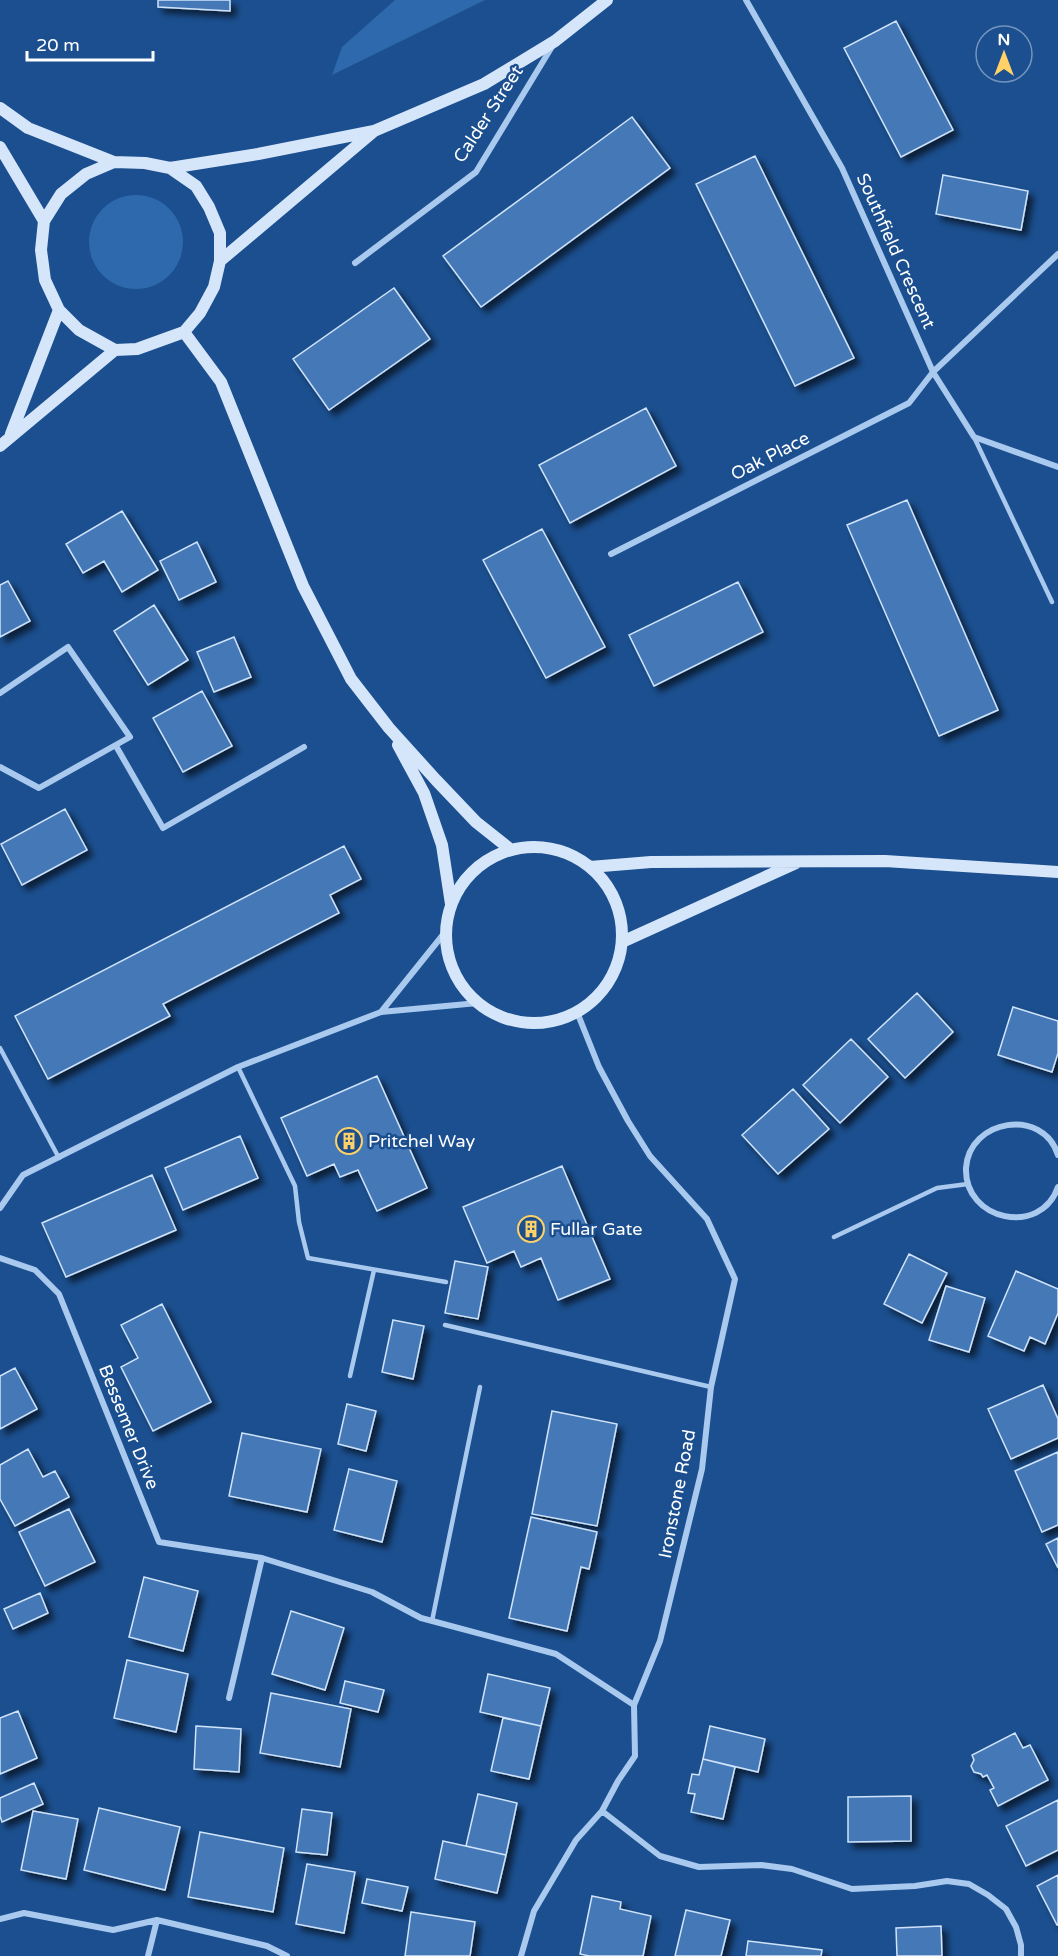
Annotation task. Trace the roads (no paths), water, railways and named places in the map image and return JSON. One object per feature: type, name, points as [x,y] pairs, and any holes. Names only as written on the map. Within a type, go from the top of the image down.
[{"type":"street","name":"Calder Street","points":[[115,350],[79,330],[59,309],[45,280],[41,250],[44,221],[62,194],[86,174],[114,162],[145,163],[170,168],[258,154],[374,131],[484,84],[555,41],[607,0]]},
{"type":"street","name":"Southfield Crescent","points":[[746,0],[842,168],[933,372],[974,437]]},
{"type":"street","name":"Calder Street","points":[[355,263],[476,172],[555,41]]},
{"type":"street","points":[[0,108],[28,128],[114,162]]},
{"type":"street","name":"Calder Street","points":[[220,261],[374,131]]},
{"type":"street","points":[[0,147],[44,221]]},
{"type":"street","name":"Calder Street","points":[[170,168],[196,186],[209,207],[220,233],[220,261],[214,287],[200,313],[184,332]]},
{"type":"street","name":"Oak Place","points":[[610,554],[909,403],[933,372],[1058,254]]},
{"type":"street","points":[[11,435],[59,309]]},
{"type":"street","points":[[0,446],[115,350],[137,349],[184,332],[221,382],[251,462],[303,586],[351,679],[389,728],[465,810],[510,849]]},
{"type":"street","points":[[974,437],[1058,467]]},
{"type":"street","points":[[0,693],[68,646],[130,737],[39,788],[0,767]]},
{"type":"street","points":[[389,728],[424,793],[442,845],[451,904],[446,931],[449,958],[460,983],[478,1003],[501,1016],[527,1023],[553,1021],[578,1011],[600,993],[615,970],[622,942],[620,914],[609,888],[590,867],[566,852],[538,846],[510,849],[484,862],[465,880],[451,904]]},
{"type":"street","points":[[116,746],[163,828],[304,747]]},
{"type":"street","points":[[622,942],[800,861]]},
{"type":"street","points":[[590,867],[651,862],[885,861],[1058,872]]},
{"type":"street","points":[[381,1011],[446,931]]},
{"type":"street","points":[[0,1208],[22,1175],[238,1067],[381,1011],[478,1003]]},
{"type":"street","name":"Ironstone Road","points":[[522,1956],[534,1911],[576,1840],[602,1811],[634,1756],[634,1705],[660,1641],[702,1469],[711,1387],[735,1279],[707,1219],[650,1156],[628,1121],[599,1067],[578,1011]]},
{"type":"street","points":[[1058,1155],[1047,1137],[1035,1128],[1020,1123],[1005,1124],[990,1130],[978,1139],[970,1153],[966,1168],[968,1184],[975,1198],[987,1209],[1001,1216],[1016,1218],[1032,1214],[1057,1196],[1058,1187]]},
{"type":"street","name":"Bessemer Drive","points":[[0,1258],[35,1269],[59,1294],[159,1542],[262,1558],[372,1592],[421,1618],[556,1654],[634,1705]]},
{"type":"street","points":[[229,1698],[262,1558]]},
{"type":"street","points":[[602,1811],[660,1856],[699,1867],[761,1865],[792,1869],[852,1889],[915,1886],[947,1881],[969,1884],[1006,1909],[1016,1927],[1021,1945],[1021,1956]]},
{"type":"street","points":[[0,1919],[24,1914],[113,1930],[157,1920],[267,1946],[287,1956]]},
{"type":"street","points":[[148,1956],[157,1920]]},
{"type":"lane","points":[[974,437],[1052,602]]},
{"type":"lane","points":[[0,1048],[59,1158]]},
{"type":"lane","points":[[238,1067],[295,1186],[299,1222],[308,1258],[446,1282]]},
{"type":"lane","points":[[834,1237],[937,1188],[968,1184]]},
{"type":"lane","points":[[350,1377],[374,1269]]},
{"type":"lane","points":[[445,1325],[711,1387]]},
{"type":"lane","points":[[432,1620],[480,1387]]},
{"type":"place","name":"Pritchel Way","points":[[349,1141]]},
{"type":"place","name":"Fullar Gate","points":[[531,1229]]}]
